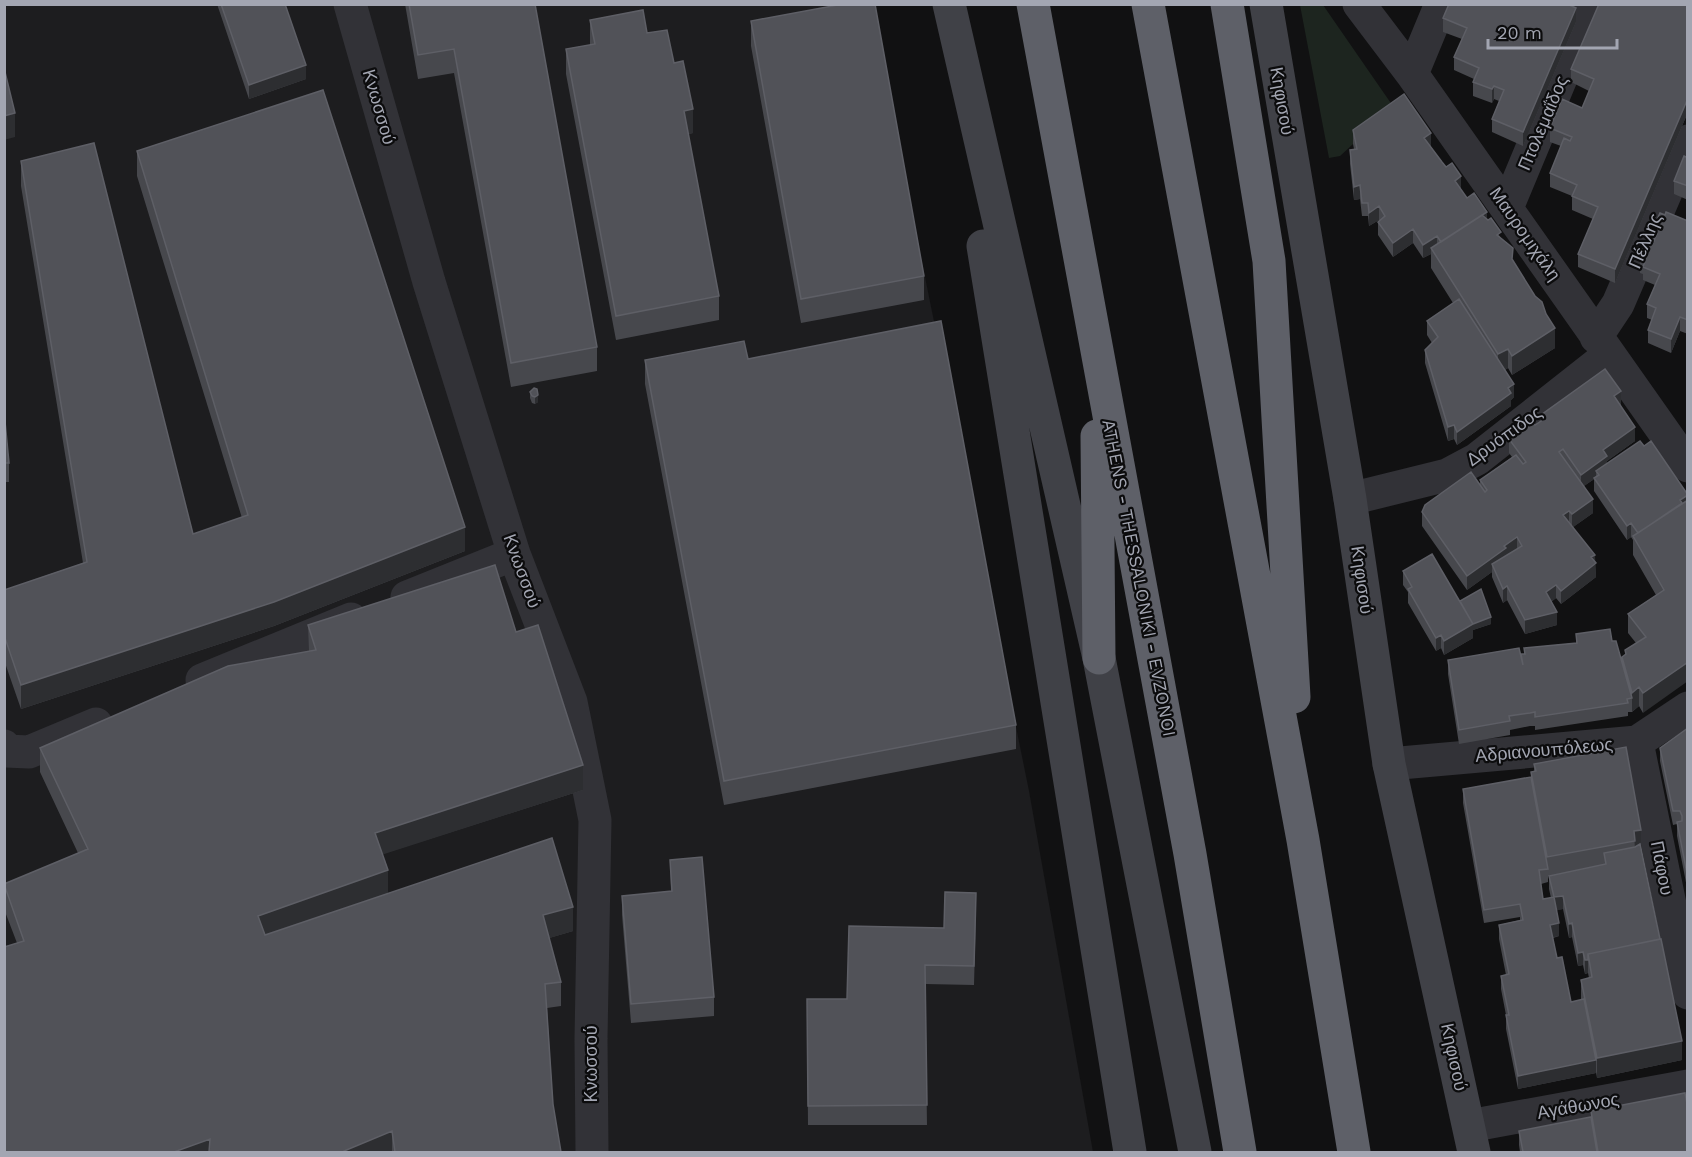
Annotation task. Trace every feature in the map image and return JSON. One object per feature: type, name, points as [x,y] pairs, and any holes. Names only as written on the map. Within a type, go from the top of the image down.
[{"type":"highway","name":"ATHENS - THESSALONIKI - EVZONOI","points":[[1033,4],[1190,854],[1240,1152]]},
{"type":"highway","points":[[1148,4],[1303,840],[1354,1152]]},
{"type":"highway","points":[[1227,4],[1269,261],[1303,840]]},
{"type":"highway","points":[[1096,347],[1099,658]]},
{"type":"main road","points":[[944,4],[1130,1152]]},
{"type":"main road","points":[[949,4],[1099,658],[1195,1152]]},
{"type":"main road","name":"Κηφισού","points":[[1266,4],[1350,499],[1389,764],[1471,1139]]},
{"type":"street","name":"Κνωσσού","points":[[350,4],[429,282],[514,554],[571,702],[595,820],[591,1152]]},
{"type":"street","name":"Μαυρομιχάλη","points":[[1359,4],[1412,74],[1688,466]]},
{"type":"street","points":[[1412,74],[1441,4]]},
{"type":"street","name":"Πτολεμαΐδος","points":[[1507,208],[1592,4]]},
{"type":"street","name":"Πέλλης","points":[[1603,346],[1618,303],[1688,141]]},
{"type":"street","name":"Δρυόπιδος","points":[[1350,499],[1447,475],[1477,459],[1603,346]]},
{"type":"street","points":[[170,693],[514,554]]},
{"type":"street","name":"Αδριανουπόλεως","points":[[1389,764],[1637,742],[1688,708]]},
{"type":"street","points":[[4,746],[6,750],[29,752],[127,711]]},
{"type":"street","name":"Πάφου","points":[[1637,742],[1688,993]]},
{"type":"street","name":"Αγάθωνος","points":[[1471,1139],[1688,1086]]},
{"type":"shaded area","points":[[5,5],[870,5],[1029,791],[1093,1152],[5,1152]]},
{"type":"shaded area","points":[[1300,5],[1323,5],[1397,112],[1340,156],[1329,158]]},
{"type":"building","points":[[221,4],[285,4],[306,65],[249,85]]},
{"type":"building","points":[[409,4],[535,4],[597,347],[511,363],[454,49],[418,55]]},
{"type":"building","points":[[843,4],[875,4],[924,276],[801,299],[751,21]]},
{"type":"building","points":[[1449,4],[1567,4],[1576,8],[1523,132],[1492,119],[1504,90],[1494,86],[1492,89],[1473,82],[1479,68],[1454,57],[1467,28],[1443,18]]},
{"type":"building","points":[[1599,4],[1688,4],[1688,98],[1615,269],[1578,254],[1598,207],[1572,196],[1577,185],[1550,173],[1564,138],[1570,141],[1572,137],[1550,128],[1562,99],[1582,108],[1594,79],[1571,69]]},
{"type":"building","points":[[643,10],[647,33],[667,30],[674,63],[683,61],[693,109],[684,111],[719,296],[616,316],[566,49],[595,44],[590,20]]},
{"type":"building","points":[[4,68],[15,113],[4,116]]},
{"type":"building","points":[[323,90],[465,527],[274,602],[21,685],[4,635],[4,590],[87,562],[21,161],[94,143],[193,534],[248,515],[137,151]]},
{"type":"building","points":[[1404,94],[1431,133],[1424,138],[1446,167],[1452,163],[1461,176],[1455,181],[1467,198],[1474,193],[1487,212],[1441,242],[1437,236],[1423,245],[1413,229],[1393,243],[1378,222],[1385,216],[1379,206],[1369,213],[1368,203],[1362,203],[1360,185],[1354,187],[1350,150],[1357,149],[1353,130]]},
{"type":"building","points":[[1684,156],[1688,158],[1688,186],[1674,181]]},
{"type":"building","points":[[1666,212],[1688,221],[1688,320],[1680,317],[1671,339],[1648,330],[1656,308],[1647,304],[1660,274],[1643,267],[1645,261],[1640,259],[1648,239],[1654,241],[1657,234],[1652,231],[1660,213],[1665,215]]},
{"type":"building","points":[[1482,215],[1488,220],[1491,218],[1501,232],[1497,235],[1513,248],[1512,259],[1535,296],[1542,302],[1555,328],[1512,356],[1508,349],[1498,354],[1431,248]]},
{"type":"building","points":[[1459,299],[1514,384],[1508,388],[1511,393],[1457,432],[1454,425],[1448,427],[1425,350],[1438,337],[1427,321]]},
{"type":"building","points":[[941,321],[1016,725],[724,781],[645,360],[744,341],[748,359]]},
{"type":"building","points":[[1605,369],[1621,391],[1614,396],[1635,427],[1603,450],[1607,456],[1581,475],[1563,449],[1559,452],[1593,499],[1572,514],[1569,511],[1563,515],[1595,555],[1591,557],[1596,563],[1561,591],[1556,585],[1546,592],[1557,612],[1525,620],[1507,586],[1503,589],[1492,564],[1522,546],[1517,537],[1504,546],[1506,548],[1467,576],[1422,512],[1425,505],[1471,472],[1485,492],[1487,490],[1480,480],[1516,455],[1523,464],[1526,462],[1509,439],[1533,423],[1535,425],[1544,419],[1541,415]]},
{"type":"building","points":[[534,388],[537,389],[538,395],[535,397],[530,392]]},
{"type":"building","points":[[4,411],[9,463],[4,463]]},
{"type":"building","points":[[1640,441],[1644,446],[1651,441],[1688,495],[1680,500],[1682,503],[1638,533],[1631,523],[1627,526],[1594,478],[1599,475],[1596,471]]},
{"type":"building","points":[[1688,500],[1688,662],[1643,693],[1639,687],[1632,693],[1622,657],[1626,654],[1625,650],[1646,637],[1628,614],[1664,590],[1633,536]]},
{"type":"building","points":[[1432,554],[1473,624],[1444,641],[1441,635],[1436,638],[1408,589],[1412,587],[1403,571]]},
{"type":"building","points":[[495,565],[516,632],[538,625],[583,765],[375,833],[388,870],[258,916],[265,935],[552,838],[573,907],[543,915],[561,982],[545,984],[553,1104],[561,1152],[395,1152],[392,1131],[344,1152],[209,1152],[210,1139],[174,1152],[4,1152],[4,947],[24,941],[4,884],[88,849],[40,748],[228,666],[316,650],[308,625]]},
{"type":"building","points":[[1481,589],[1491,617],[1473,624],[1460,601]]},
{"type":"building","points":[[1610,629],[1612,641],[1616,641],[1632,698],[1627,699],[1628,703],[1535,717],[1535,712],[1509,716],[1510,721],[1459,730],[1448,660],[1519,648],[1523,665],[1521,654],[1525,654],[1524,648],[1577,643],[1576,634]]},
{"type":"building","points":[[1688,728],[1688,879],[1677,822],[1682,821],[1682,816],[1680,811],[1673,811],[1660,748]]},
{"type":"building","points":[[1626,747],[1641,830],[1634,831],[1635,841],[1547,857],[1531,772],[1536,771],[1534,764]]},
{"type":"building","points":[[1531,777],[1548,869],[1539,870],[1543,899],[1554,897],[1559,923],[1550,925],[1557,958],[1562,957],[1571,1002],[1584,999],[1596,1060],[1518,1076],[1501,976],[1509,974],[1499,925],[1523,920],[1520,904],[1484,910],[1463,789]]},
{"type":"building","points":[[1640,844],[1660,939],[1588,954],[1588,960],[1585,960],[1583,952],[1578,953],[1572,923],[1569,924],[1563,896],[1554,897],[1549,876],[1606,864],[1604,853]]},
{"type":"building","points":[[702,857],[714,997],[631,1004],[622,896],[672,891],[670,860]]},
{"type":"building","points":[[945,892],[976,893],[974,966],[925,965],[927,1105],[808,1106],[807,999],[847,999],[849,926],[944,928]]},
{"type":"building","points":[[1661,939],[1682,1041],[1597,1058],[1581,980],[1592,977],[1588,954]]},
{"type":"building","points":[[1685,1093],[1688,1109],[1688,1152],[1598,1152],[1591,1111]]},
{"type":"building","points":[[1591,1117],[1597,1152],[1523,1152],[1519,1131]]}]
